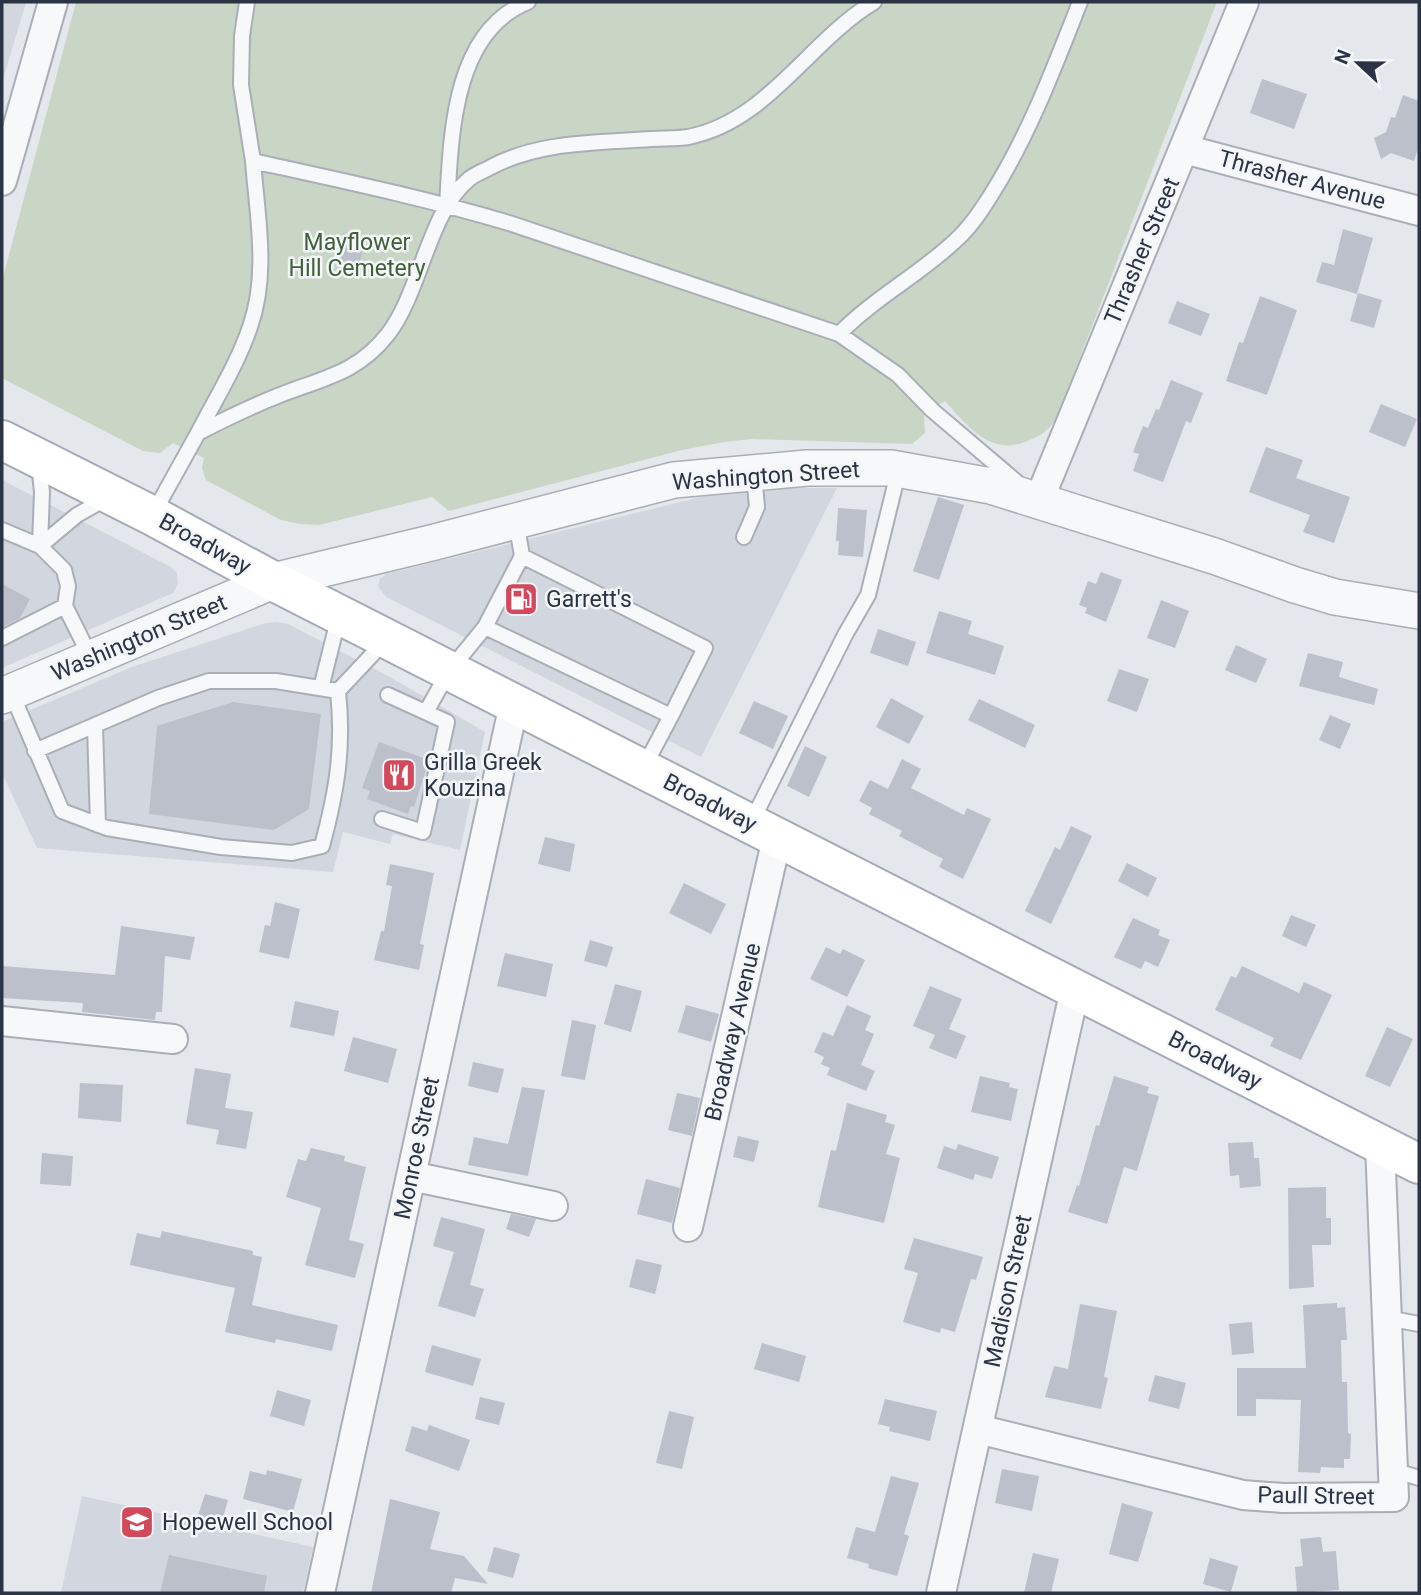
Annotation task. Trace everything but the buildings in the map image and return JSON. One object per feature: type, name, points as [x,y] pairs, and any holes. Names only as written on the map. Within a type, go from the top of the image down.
[{"type":"main road","name":"Broadway","points":[[2,440],[153,516],[339,615],[1419,1164]]},
{"type":"street","points":[[2,181],[53,2]]},
{"type":"street","name":"Thrasher Street","points":[[1039,500],[1244,2]]},
{"type":"street","name":"Thrasher Avenue","points":[[1184,149],[1419,211]]},
{"type":"street","name":"Washington Street","points":[[4,695],[273,581],[674,480],[835,467],[899,469],[958,479],[1039,500],[1315,591],[1361,602],[1419,611]]},
{"type":"street","name":"Monroe Street","points":[[320,1593],[514,704]]},
{"type":"street","name":"Broadway Avenue","points":[[688,1227],[764,831]]},
{"type":"street","name":"Madison Street","points":[[941,1593],[1075,989]]},
{"type":"street","points":[[2,1021],[173,1039]]},
{"type":"street","name":"Paull Street","points":[[978,1429],[1217,1490],[1255,1496],[1394,1497],[1412,1472],[1387,1318],[1380,1144]]},
{"type":"street","points":[[411,1176],[553,1206]]},
{"type":"lane","points":[[153,516],[251,326],[257,299],[261,264],[253,161],[241,85],[242,36],[247,2]]},
{"type":"lane","points":[[447,206],[454,115],[475,52],[490,28],[514,7],[528,2]]},
{"type":"lane","points":[[198,433],[244,410],[336,375],[367,357],[389,333],[401,312],[447,206],[468,179],[508,158],[545,147],[689,137],[721,125],[757,106],[818,46],[874,2]]},
{"type":"lane","points":[[839,334],[858,314],[912,277],[957,240],[978,215],[1025,135],[1080,2]]},
{"type":"lane","points":[[253,161],[509,223],[839,334],[898,375],[932,410],[1039,500]]},
{"type":"lane","points":[[39,459],[42,492],[40,546]]},
{"type":"lane","points":[[764,831],[845,635],[868,595],[899,469]]},
{"type":"lane","points":[[744,537],[757,507],[754,472]]},
{"type":"lane","points":[[40,546],[77,515],[112,495]]},
{"type":"lane","points":[[426,712],[449,671],[485,627],[522,556],[516,521]]},
{"type":"lane","points":[[2,530],[40,546],[64,570],[68,586],[65,606],[92,659]]},
{"type":"lane","points":[[522,556],[705,648],[643,769]]},
{"type":"lane","points":[[2,638],[65,606]]},
{"type":"lane","points":[[321,688],[339,615]]},
{"type":"lane","points":[[485,627],[671,716]]},
{"type":"lane","points":[[4,695],[35,751],[62,811],[102,826],[221,847],[292,853],[322,846],[337,782],[342,728],[338,691],[387,639]]},
{"type":"lane","points":[[35,751],[158,698],[209,681],[276,681],[338,691]]},
{"type":"lane","points":[[382,819],[424,832],[447,722],[388,695]]},
{"type":"lane","points":[[95,726],[102,826]]},
{"type":"lane","points":[[1387,1318],[1419,1324]]},
{"type":"shaded area","points":[[2,2],[26,2],[2,83]]},
{"type":"shaded area","points":[[2,480],[171,567],[177,573],[178,584],[173,593],[2,668]]},
{"type":"shaded area","points":[[837,488],[701,757],[386,597],[378,586],[380,579],[386,574],[701,497],[737,490]]},
{"type":"shaded area","points":[[266,623],[288,624],[390,677],[485,732],[460,850],[393,834],[390,844],[343,832],[333,872],[37,848],[2,773],[2,722],[132,667]]},
{"type":"shaded area","name":"Hopewell School","points":[[82,1496],[313,1547],[303,1593],[61,1593]]},
{"type":"green space","name":"Mayflower Hill Cemetery","points":[[76,2],[1217,2],[1057,417],[1050,427],[1038,436],[1010,445],[988,441],[945,401],[924,415],[925,433],[912,444],[752,439],[724,442],[682,450],[449,511],[432,497],[319,525],[281,520],[206,480],[202,468],[204,458],[173,443],[160,453],[143,451],[2,378],[2,281]]},
{"type":"place","name":"Garrett's","points":[[521,599]]},
{"type":"place","name":"Grilla Greek Kouzina","points":[[399,775]]},
{"type":"place","name":"Hopewell School","points":[[137,1522]]}]
